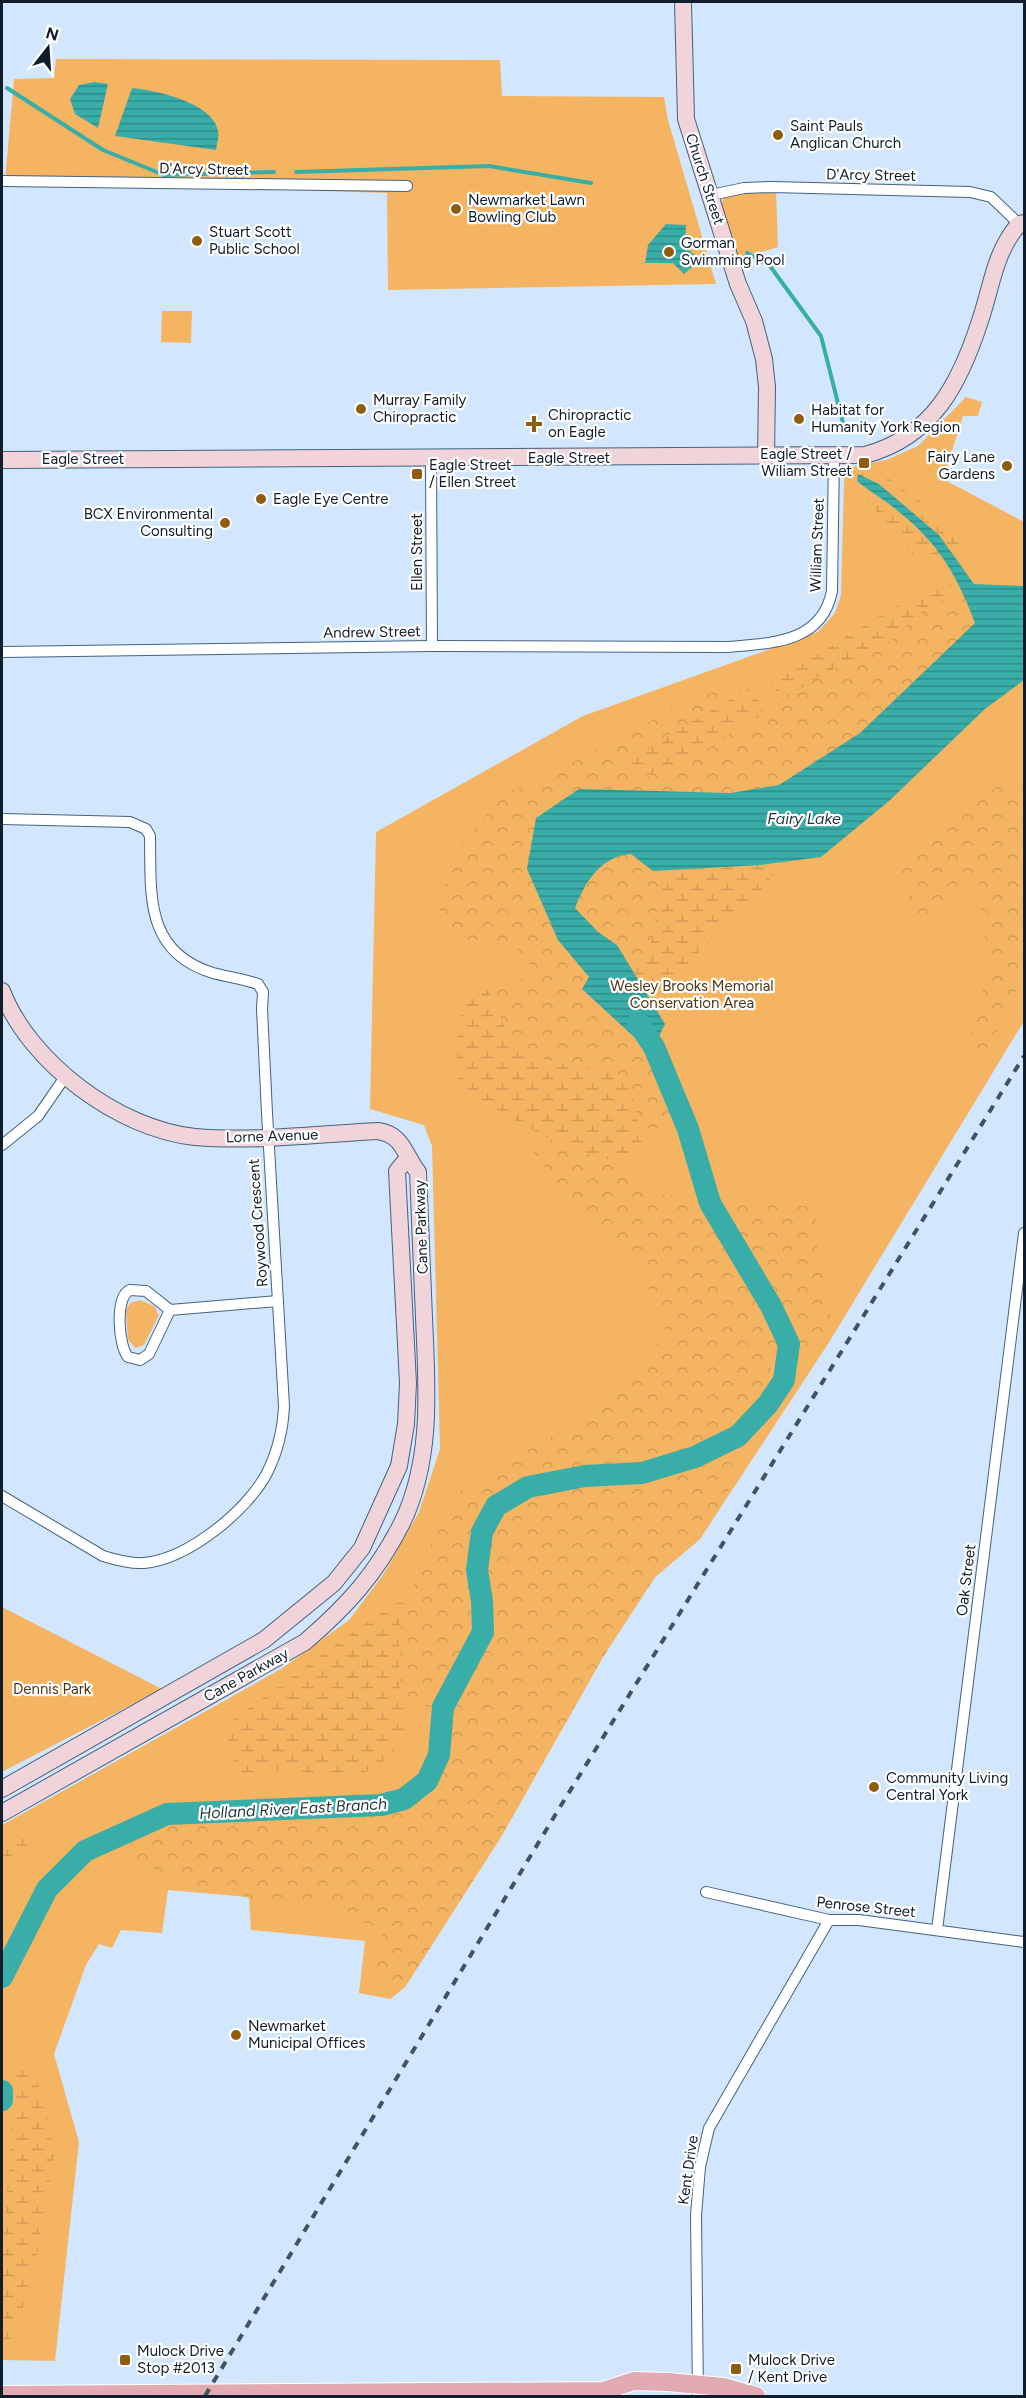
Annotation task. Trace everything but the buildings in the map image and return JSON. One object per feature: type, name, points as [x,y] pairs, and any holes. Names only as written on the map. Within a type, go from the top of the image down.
[{"type":"main road","name":"Church Street","points":[[683,2],[686,119],[738,284],[754,321],[764,358],[767,387],[766,457]]},
{"type":"main road","name":"Eagle Street","points":[[2,460],[866,455],[895,445],[938,410],[955,385],[968,354],[1005,241],[1022,224]]},
{"type":"main road","name":"Lorne Avenue","points":[[2,991],[16,1021],[34,1045],[65,1077],[134,1119],[168,1131],[192,1136],[239,1140],[389,1133],[402,1143],[407,1159]]},
{"type":"main road","name":"Cane Parkway","points":[[2,1789],[264,1640],[334,1583],[362,1548],[399,1466],[406,1424],[408,1383],[397,1171],[407,1159],[418,1172],[428,1412],[420,1469],[403,1521],[375,1569],[344,1608],[305,1642],[2,1813]]},
{"type":"main road","points":[[2,2395],[609,2394],[634,2381],[698,2390],[723,2387],[756,2397]]},
{"type":"street","name":"D'Arcy Street","points":[[2,181],[407,186]]},
{"type":"street","name":"D'Arcy Street","points":[[711,195],[744,188],[772,187],[970,192],[991,196],[1022,224]]},
{"type":"street","name":"William Street","points":[[743,645],[800,634],[818,624],[829,608],[832,591],[834,456]]},
{"type":"street","name":"Ellen Street","points":[[431,458],[432,646]]},
{"type":"street","name":"Andrew Street","points":[[2,652],[432,646],[743,645]]},
{"type":"street","name":"Roywood Crescent","points":[[2,819],[130,822],[146,829],[150,836],[152,909],[165,942],[199,967],[211,973],[258,984],[263,992],[268,1137],[284,1395],[280,1436],[262,1482],[248,1500],[219,1527],[162,1559],[143,1563],[103,1556],[2,1496]]},
{"type":"street","points":[[2,1145],[38,1116],[65,1077]]},
{"type":"street","name":"Oak Street","points":[[938,1930],[1020,1314],[1024,1233]]},
{"type":"street","points":[[170,1310],[149,1354],[140,1360],[128,1356],[122,1344],[120,1303],[122,1294],[130,1290],[140,1290],[153,1296],[170,1310],[278,1301]]},
{"type":"street","name":"Penrose Street","points":[[706,1892],[829,1920],[859,1920],[1024,1942]]},
{"type":"street","name":"Kent Drive","points":[[698,2390],[696,2215],[700,2167],[709,2128],[829,1920]]},
{"type":"green space","points":[[56,59],[500,60],[502,96],[664,97],[668,120],[716,284],[388,290],[387,193],[5,181],[14,79],[54,78]]},
{"type":"green space","points":[[776,192],[778,247],[736,260],[719,209],[724,197],[741,193]]},
{"type":"green space","points":[[162,311],[192,311],[191,343],[161,342]]},
{"type":"green space","name":"Wesley Brooks Memorial Conservation Area","points":[[966,397],[982,402],[978,416],[963,416],[943,479],[1024,522],[1024,1021],[828,1344],[700,1539],[655,1577],[603,1657],[501,1837],[405,1987],[390,1999],[359,1993],[365,1941],[251,1930],[249,1897],[168,1890],[162,1933],[121,1930],[112,1948],[99,1944],[86,1965],[54,2054],[79,2142],[55,2361],[2,2360],[2,1825],[281,1669],[349,1620],[383,1575],[419,1512],[440,1449],[432,1146],[424,1125],[370,1109],[376,832],[583,716],[818,632],[835,613],[841,595],[844,480],[850,467],[886,460],[918,446]]},
{"type":"green space","points":[[877,470],[930,509],[957,537],[964,559],[957,561],[926,522],[901,500],[858,474]]},
{"type":"green space","points":[[857,481],[897,510],[927,537],[948,565],[913,555],[865,498]]},
{"type":"green space","points":[[952,585],[957,594],[926,608],[889,642],[817,677],[782,701],[771,683],[922,590]]},
{"type":"green space","points":[[957,594],[963,594],[975,623],[860,733],[779,785],[730,793],[579,789],[558,940],[633,1036],[654,1047],[672,1128],[640,1129],[634,1101],[581,1065],[545,1060],[515,1048],[487,989],[538,974],[514,945],[457,938],[439,909],[455,853],[501,796],[578,760],[687,701],[742,684],[750,688],[662,739],[625,767],[647,777],[760,717],[762,706],[782,701],[817,677],[889,642],[926,608]]},
{"type":"green space","points":[[750,688],[762,706],[760,717],[647,777],[624,767],[662,739]]},
{"type":"green space","points":[[1024,778],[1024,973],[985,1056],[969,1044],[988,966],[978,880],[922,930],[910,920],[908,888],[897,875],[928,835],[1007,780]]},
{"type":"green space","points":[[631,854],[665,880],[647,954],[633,971],[617,945],[598,932],[575,908],[595,872],[611,860]]},
{"type":"green space","points":[[782,862],[761,891],[737,908],[658,1000],[651,1004],[633,971],[647,954],[664,880],[653,871]]},
{"type":"green space","points":[[469,988],[487,989],[515,1048],[545,1060],[624,1075],[634,1101],[644,1155],[622,1161],[581,1152],[536,1132],[459,1083],[458,1035]]},
{"type":"green space","points":[[562,1133],[611,1160],[657,1194],[815,1207],[818,1256],[831,1307],[828,1344],[796,1360],[776,1355],[759,1403],[715,1435],[732,1463],[729,1494],[700,1539],[655,1577],[603,1657],[501,1837],[405,1987],[390,1999],[377,1966],[382,1934],[328,1899],[257,1900],[183,1882],[144,1865],[112,1837],[180,1819],[242,1813],[377,1816],[441,1785],[450,1712],[418,1704],[400,1691],[398,1636],[423,1559],[463,1488],[614,1400],[666,1332],[635,1253],[570,1199],[532,1150]]},
{"type":"green space","points":[[140,1300],[154,1306],[159,1315],[144,1345],[135,1348],[128,1340],[126,1311],[130,1303]]},
{"type":"green space","points":[[405,1598],[399,1633],[400,1691],[407,1723],[392,1756],[364,1773],[332,1777],[291,1770],[238,1773],[224,1726],[363,1625]]},
{"type":"green space","name":"Dennis Park","points":[[2,1607],[162,1689],[2,1772]]},
{"type":"green space","points":[[20,1835],[31,1837],[26,1847],[2,1862],[2,1838]]},
{"type":"green space","points":[[17,2062],[29,2062],[46,2105],[54,2157],[36,2259],[16,2332],[6,2345],[2,2339],[2,2263]]},
{"type":"water","points":[[95,82],[108,84],[98,128],[75,114],[70,99],[79,85]]},
{"type":"water","points":[[132,88],[168,95],[206,113],[214,121],[218,131],[216,150],[115,136]]},
{"type":"water","name":"Gorman Swimming Pool","points":[[666,224],[686,225],[685,247],[697,257],[698,262],[684,274],[673,263],[645,263],[648,245]]},
{"type":"water","name":"Fairy Lake","points":[[858,474],[879,484],[939,535],[974,584],[1024,586],[1024,680],[985,709],[889,801],[821,857],[761,865],[653,871],[631,854],[620,856],[603,865],[589,880],[575,908],[598,932],[617,945],[665,1024],[654,1047],[633,1036],[582,989],[589,977],[558,940],[527,869],[536,818],[579,789],[730,793],[779,785],[860,733],[975,623],[954,575],[936,548],[898,511],[857,481]]},
{"type":"waterway","points":[[7,88],[103,150],[164,175],[274,172]]},
{"type":"waterway","points":[[296,172],[489,166],[591,183]]},
{"type":"waterway","points":[[747,253],[770,266],[821,336],[844,427]]},
{"type":"waterway","name":"Holland River East Branch","points":[[2,1977],[47,1889],[85,1851],[167,1814],[381,1805],[404,1799],[427,1781],[439,1755],[443,1707],[483,1632],[482,1601],[477,1570],[482,1532],[496,1506],[528,1487],[585,1476],[642,1473],[695,1457],[738,1436],[768,1404],[784,1380],[789,1344],[771,1306],[710,1203],[688,1129],[654,1047],[638,1023]]},
{"type":"waterway","name":"Holland River East Branch","points":[[2,2091],[2,2100]]},
{"type":"railway","points":[[205,2396],[560,1807],[1024,1056]]},
{"type":"place","name":"Saint Pauls Anglican Church","points":[[778,135]]},
{"type":"place","name":"Newmarket Lawn Bowling Club","points":[[456,209]]},
{"type":"place","name":"Stuart Scott Public School","points":[[197,241]]},
{"type":"place","name":"Gorman Swimming Pool","points":[[669,252]]},
{"type":"place","name":"Murray Family Chiropractic","points":[[361,409]]},
{"type":"place","name":"Habitat for Humanity York Region","points":[[799,419]]},
{"type":"place","name":"Chiropractic on Eagle","points":[[534,424]]},
{"type":"place","name":"Eagle Street / Wiliam Street","points":[[864,463]]},
{"type":"place","name":"Fairy Lane Gardens","points":[[1007,466]]},
{"type":"place","name":"Eagle Street / Ellen Street","points":[[417,474]]},
{"type":"place","name":"Eagle Eye Centre","points":[[261,499]]},
{"type":"place","name":"BCX Environmental Consulting","points":[[225,523]]},
{"type":"place","name":"Community Living Central York","points":[[874,1787]]},
{"type":"place","name":"Newmarket Municipal Offices","points":[[236,2035]]},
{"type":"place","name":"Mulock Drive Stop #2013","points":[[125,2360]]},
{"type":"place","name":"Mulock Drive / Kent Drive","points":[[736,2369]]}]
